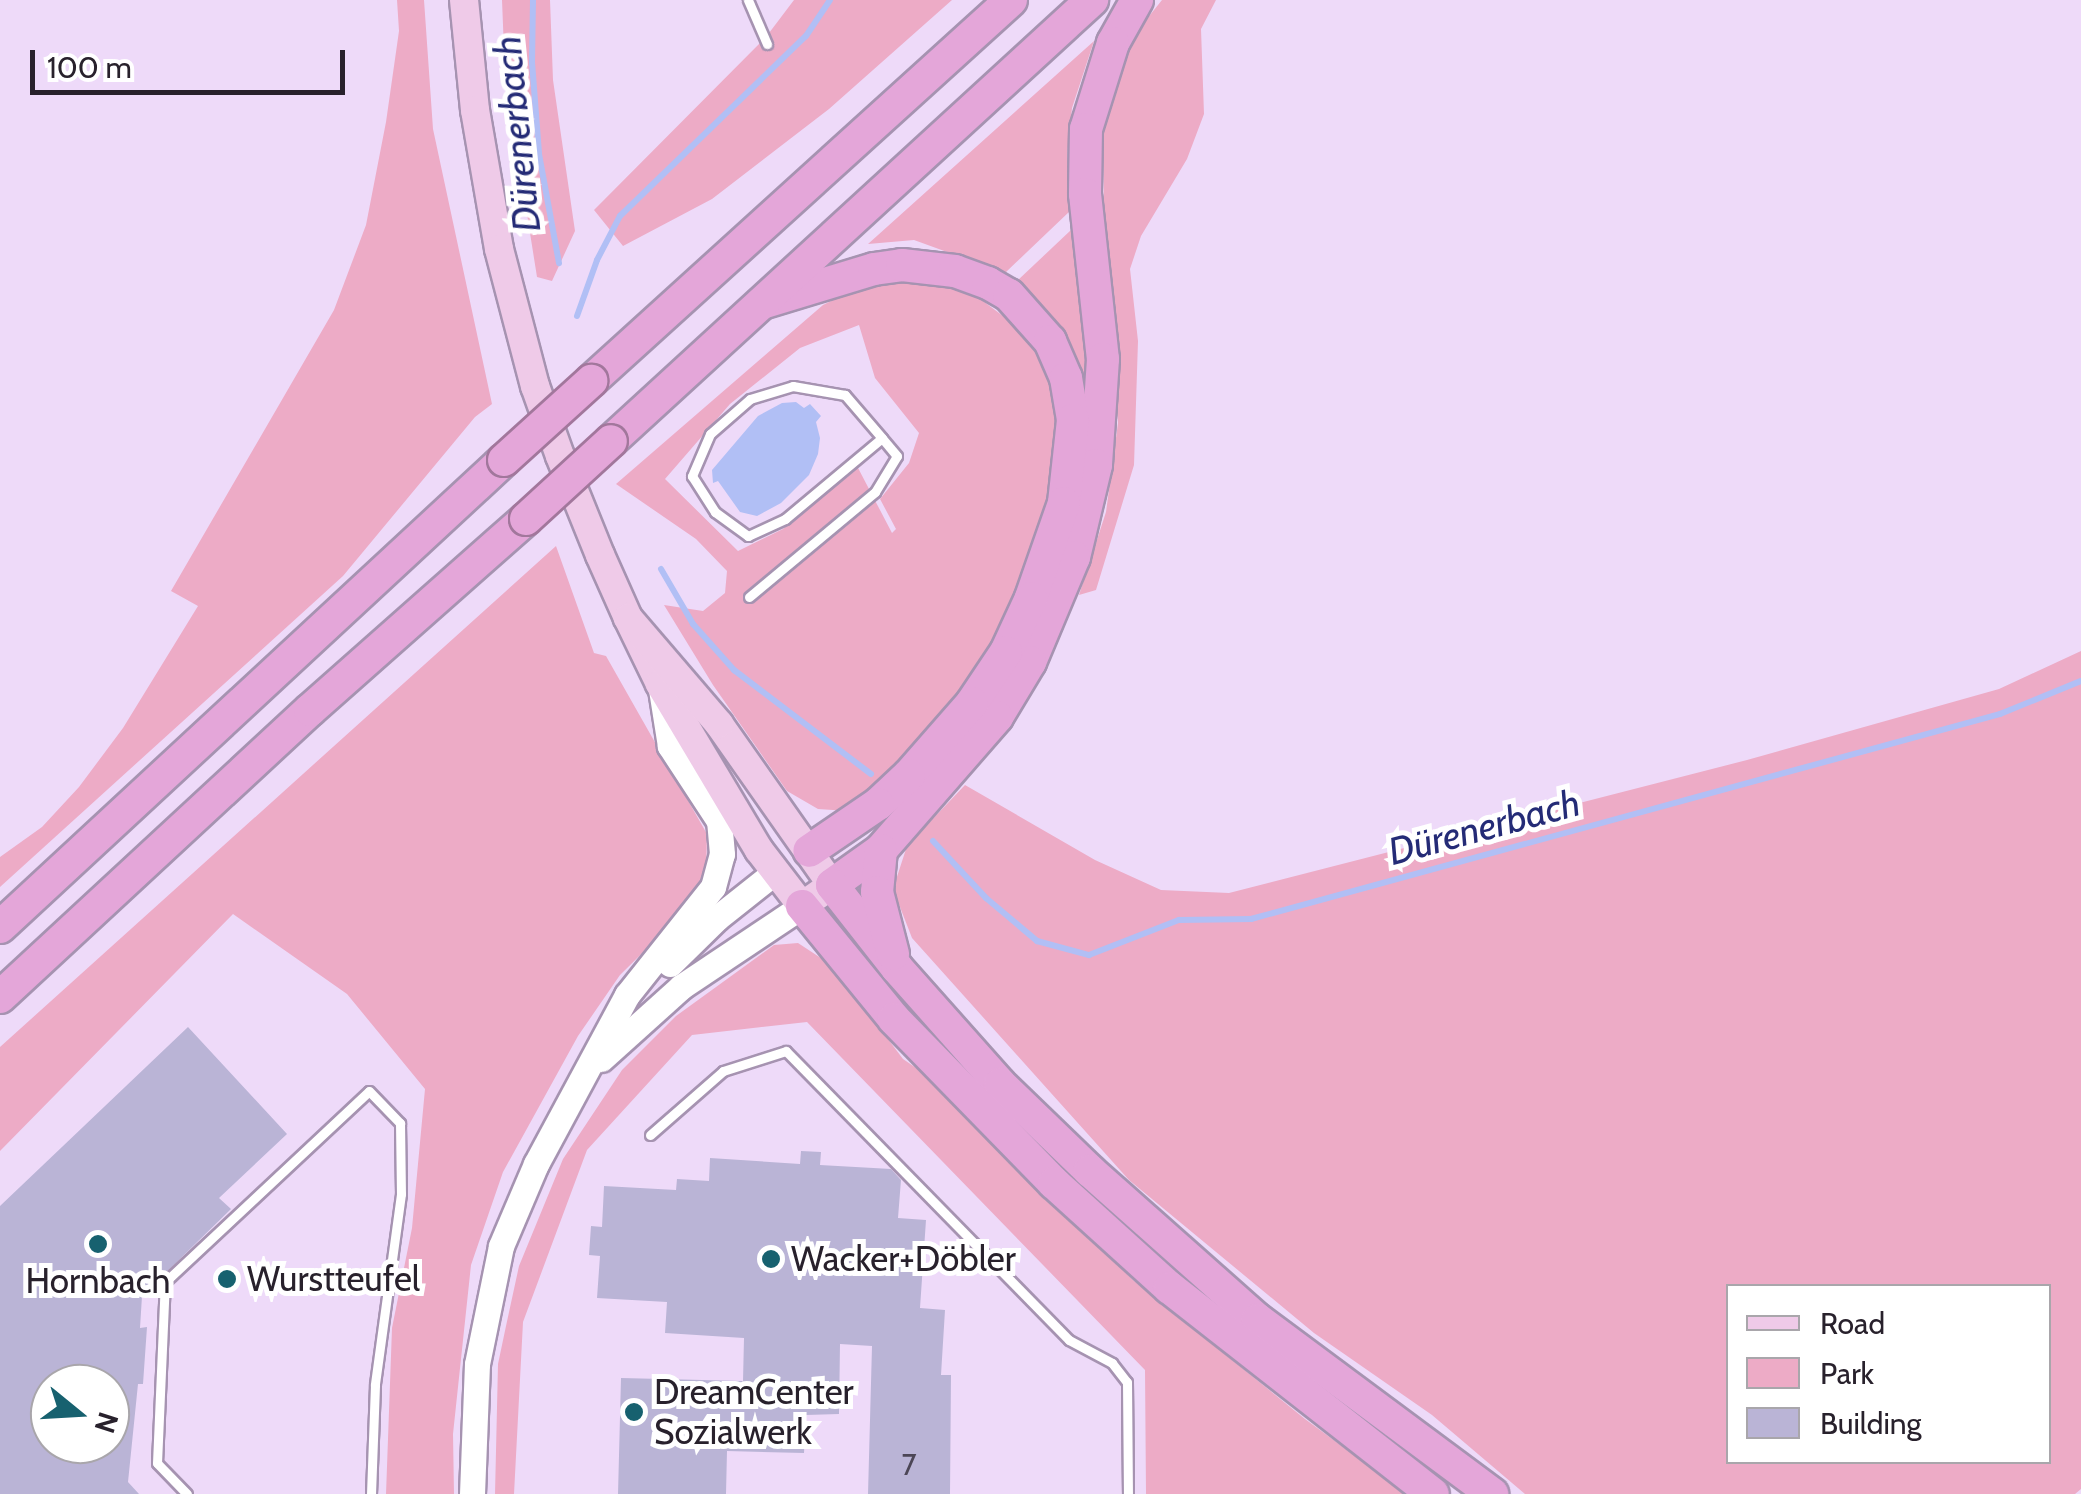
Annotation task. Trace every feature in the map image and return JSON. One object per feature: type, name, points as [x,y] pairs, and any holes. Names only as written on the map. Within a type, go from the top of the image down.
[{"type":"highway","points":[[940,64],[979,0]]},
{"type":"highway","points":[[0,927],[504,460],[1012,0]]},
{"type":"highway","points":[[0,997],[1092,0]]},
{"type":"highway","points":[[1137,0],[1097,83],[1086,129],[1087,208],[1103,360],[1102,412],[1088,509],[1074,557],[1030,662],[996,718],[881,850],[832,885],[897,968],[1000,1084],[1230,1296],[1492,1494]]},
{"type":"highway","points":[[762,304],[860,273],[902,265],[930,266],[999,289],[1050,341],[1068,392],[1072,462],[1050,548],[1006,652],[972,703],[878,804],[809,852]]},
{"type":"highway","points":[[881,850],[878,892],[897,968]]},
{"type":"highway","points":[[802,906],[894,1019],[1054,1183],[1170,1288],[1434,1494]]},
{"type":"main road","points":[[464,0],[486,180],[517,322],[560,456],[660,684],[775,872],[802,906]]},
{"type":"main road","points":[[586,1072],[682,987],[832,885],[719,724],[628,618]]},
{"type":"main road","points":[[472,1492],[478,1364],[501,1246],[536,1164],[627,995],[713,888],[722,854],[718,820],[670,746],[660,684]]},
{"type":"main road","points":[[602,1044],[657,976],[716,918],[775,872],[809,852]]},
{"type":"lane","points":[[748,0],[767,44]]},
{"type":"lane","points":[[749,597],[875,492],[896,456],[882,438],[844,395],[793,386],[750,399],[710,434],[692,476],[715,512],[748,536],[785,519],[882,438]]},
{"type":"lane","points":[[650,1135],[724,1071],[786,1051],[1069,1340],[1112,1363],[1127,1382],[1128,1494]]},
{"type":"lane","points":[[187,1494],[157,1462],[165,1282],[370,1092],[400,1123],[401,1194],[374,1386],[371,1494]]},
{"type":"green space","points":[[397,0],[424,0],[433,129],[492,404],[475,417],[343,576],[0,887],[0,857],[42,827],[79,787],[123,728],[198,606],[171,591],[334,310],[366,225],[399,31]]},
{"type":"green space","points":[[502,0],[550,0],[553,80],[575,231],[552,281],[537,277],[505,76]]},
{"type":"green space","points":[[794,0],[952,0],[829,109],[712,199],[623,246],[594,210],[766,37]]},
{"type":"green space","points":[[1162,0],[1216,0],[1201,29],[1204,114],[1187,159],[1141,236],[1130,269],[1138,341],[1134,465],[1096,590],[1079,595],[1106,512],[1118,423],[1104,224],[1103,111],[1134,35]]},
{"type":"green space","points":[[1094,41],[1072,108],[1067,155],[1070,211],[1005,273],[914,240],[868,244]]},
{"type":"green space","points":[[1071,230],[1086,303],[1090,415],[1068,351],[1033,296],[1017,281]]},
{"type":"green space","points":[[916,278],[956,285],[1023,331],[1048,376],[1059,436],[1052,497],[1035,561],[989,655],[938,722],[848,811],[818,809],[787,791],[713,685],[664,605],[703,611],[725,593],[727,571],[696,539],[616,484],[823,305],[867,283]],"holes":[[[859,325],[875,378],[919,433],[909,463],[880,499],[896,529],[892,533],[857,466],[783,529],[738,551],[665,479],[730,404],[800,348]]]},
{"type":"green space","points":[[556,546],[594,653],[606,656],[707,834],[706,877],[693,903],[620,975],[578,1036],[503,1172],[471,1265],[453,1434],[454,1494],[386,1494],[392,1328],[412,1228],[425,1089],[347,994],[233,914],[0,1151],[0,1047]]},
{"type":"green space","points":[[2081,651],[2081,1489],[2075,1494],[1525,1494],[1432,1415],[1314,1333],[1129,1180],[912,938],[893,889],[907,846],[965,785],[1095,860],[1161,890],[1229,893],[1747,760],[1999,689]]},
{"type":"green space","points":[[798,943],[833,966],[903,1059],[922,1072],[1133,1280],[1305,1419],[1407,1494],[1146,1494],[1145,1370],[807,1022],[692,1035],[587,1150],[523,1322],[514,1494],[495,1494],[498,1364],[519,1266],[563,1159],[622,1070],[676,1016],[774,945]]},
{"type":"water","points":[[796,402],[804,408],[810,404],[821,416],[816,422],[818,454],[809,475],[781,503],[757,516],[740,512],[718,481],[713,483],[712,470],[758,416],[782,403]]},
{"type":"building","name":"Hornbach","points":[[188,1027],[287,1134],[219,1198],[231,1209],[142,1296],[140,1328],[147,1327],[143,1384],[138,1384],[130,1462],[130,1364],[30,1364],[30,1464],[130,1464],[128,1482],[139,1494],[0,1494],[0,1206]]},
{"type":"building","points":[[801,1151],[821,1152],[820,1165],[891,1169],[901,1180],[898,1218],[926,1220],[920,1308],[945,1310],[941,1375],[951,1375],[950,1494],[868,1494],[872,1346],[840,1344],[839,1414],[806,1415],[804,1453],[727,1451],[726,1494],[618,1494],[621,1378],[743,1381],[744,1338],[665,1333],[667,1302],[597,1298],[600,1256],[589,1255],[591,1226],[602,1227],[604,1186],[676,1190],[677,1179],[709,1181],[710,1158],[800,1164]]},
{"type":"waterway","name":"Dürenerbach","points":[[533,0],[532,62],[539,154],[559,263]]},
{"type":"waterway","points":[[577,316],[597,260],[620,216],[806,36],[830,0]]},
{"type":"waterway","name":"Dürenerbach","points":[[661,569],[693,624],[734,670],[871,774]]},
{"type":"waterway","name":"Dürenerbach","points":[[933,841],[986,898],[1037,941],[1089,955],[1179,920],[1251,919],[2000,714],[2081,681]]},
{"type":"place","name":"Hornbach","points":[[98,1244]]},
{"type":"place","name":"Wacker+Döbler","points":[[771,1259]]},
{"type":"place","name":"Wurstteufel","points":[[227,1279]]},
{"type":"place","name":"DreamCenter Sozialwerk","points":[[634,1412]]}]
